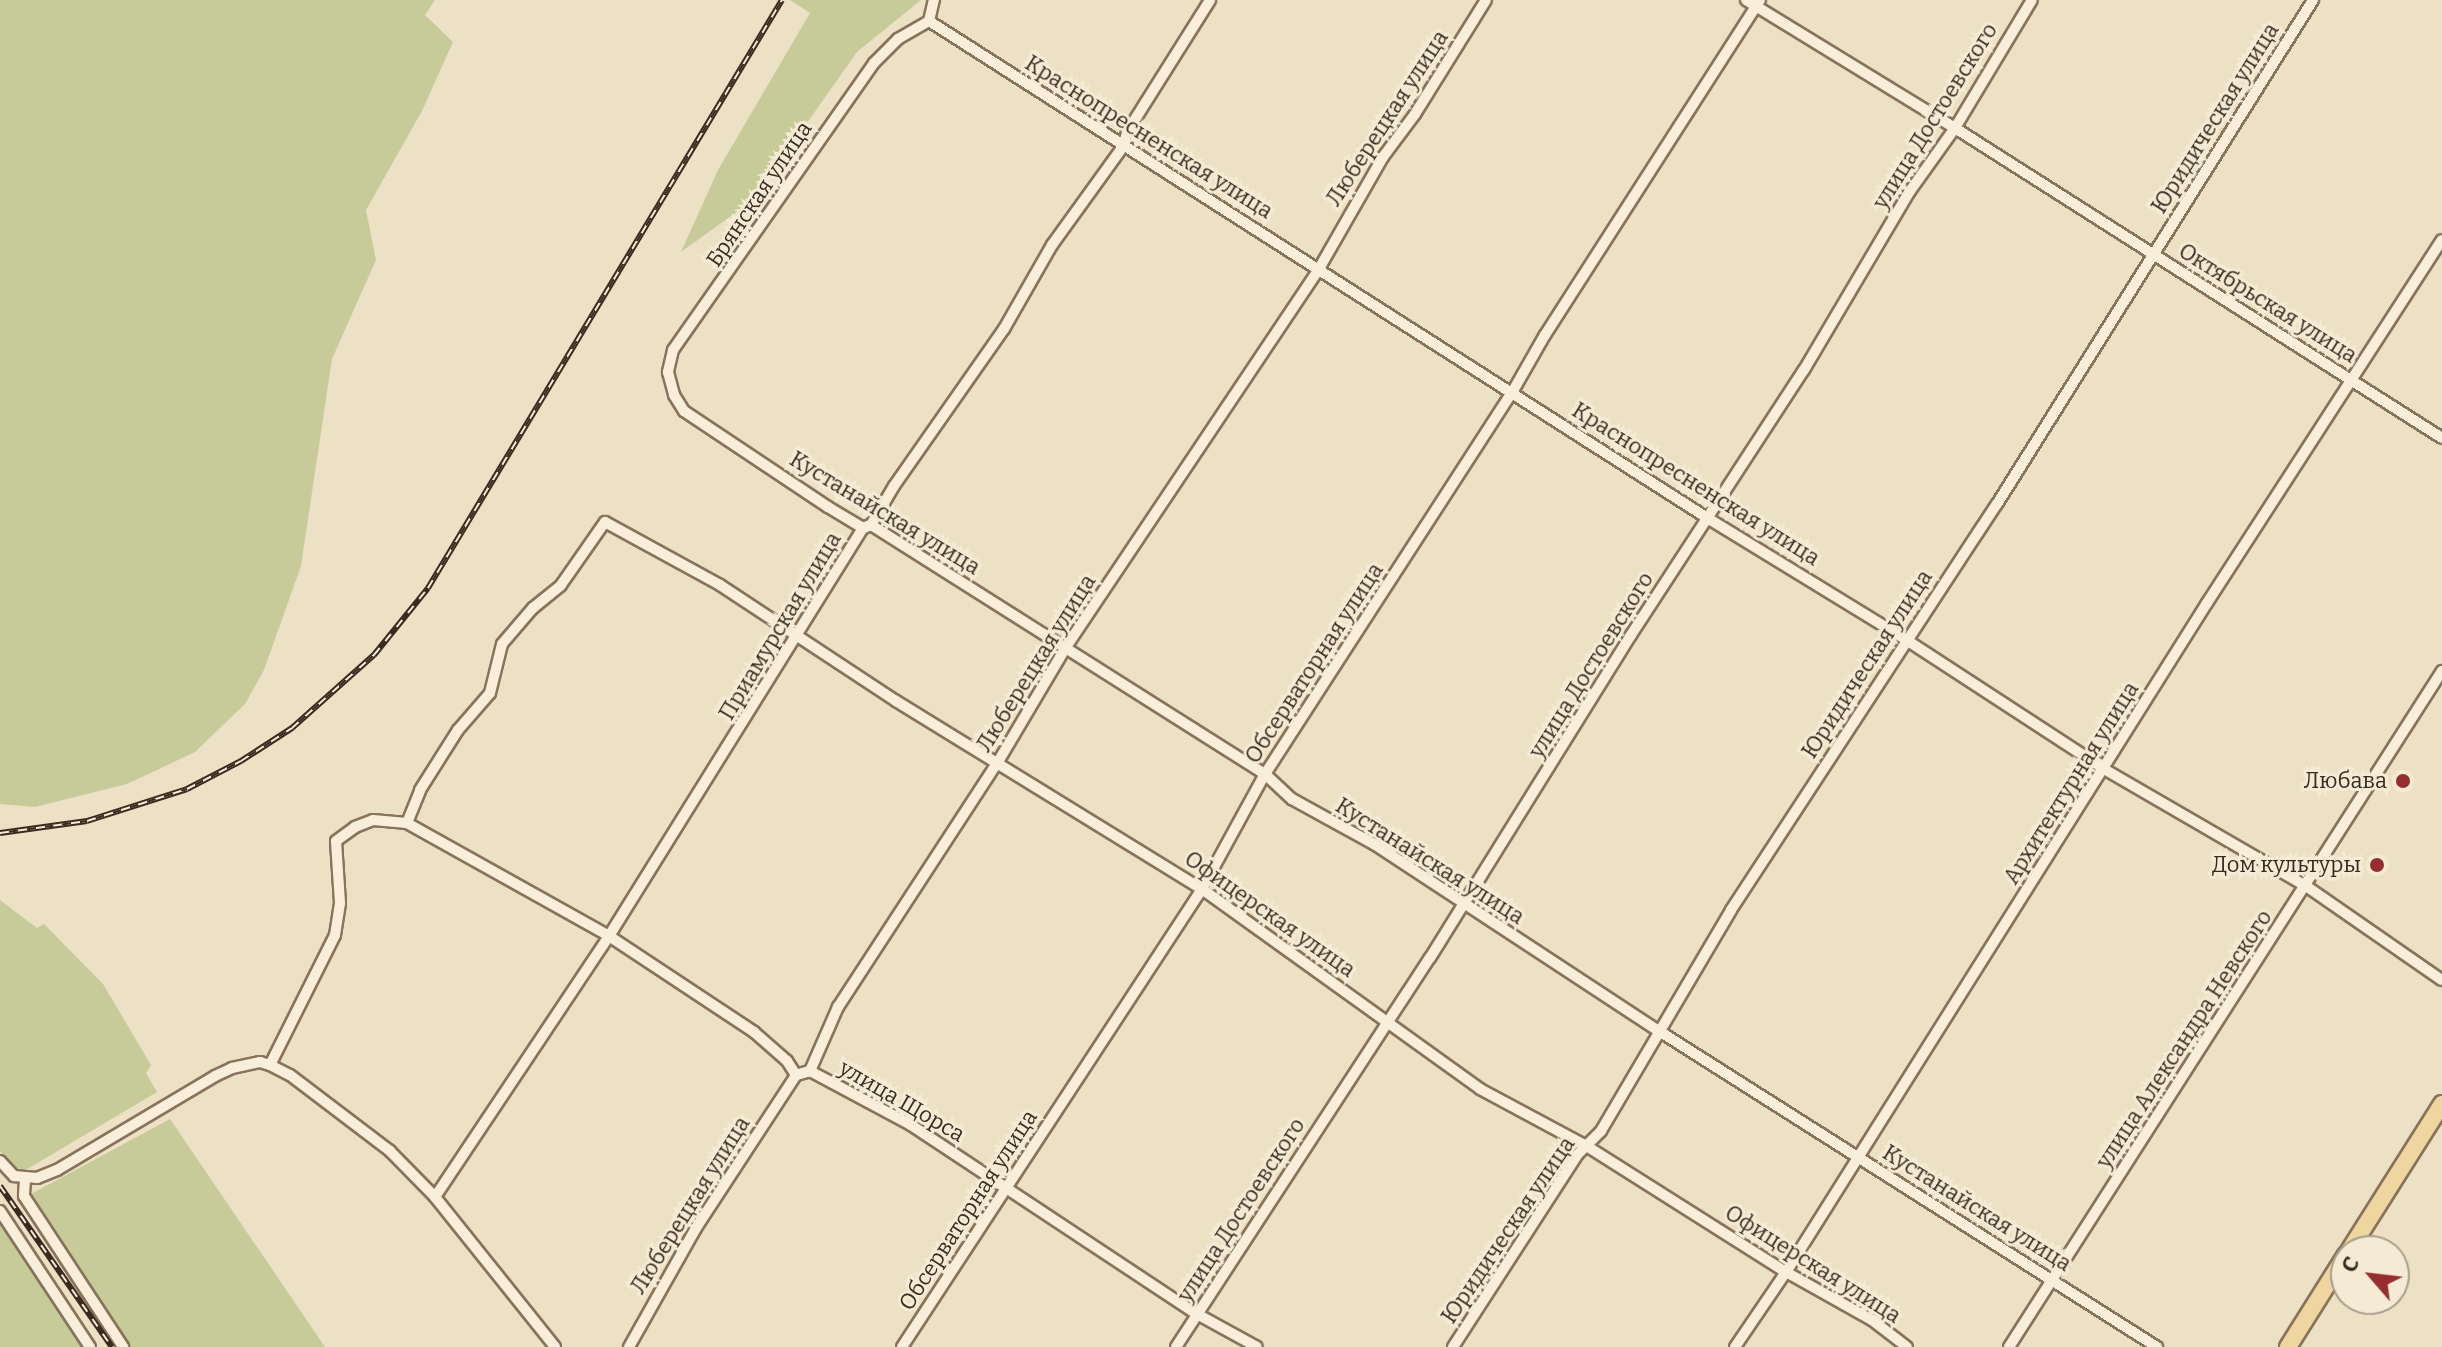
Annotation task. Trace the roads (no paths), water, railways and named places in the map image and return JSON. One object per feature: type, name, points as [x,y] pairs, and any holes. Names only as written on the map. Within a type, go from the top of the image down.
[{"type":"main road","points":[[2358,1235],[2442,1104]]},
{"type":"main road","points":[[2288,1347],[2330,1280]]},
{"type":"street","points":[[929,21],[934,0]]},
{"type":"street","name":"Приамурская улица","points":[[435,1197],[609,936],[867,526],[1004,329],[1052,245],[1124,145],[1127,132],[1210,0]]},
{"type":"street","name":"Люберецкая улица","points":[[810,1071],[838,1007],[998,762],[1066,647],[1320,267],[1383,157],[1415,114],[1486,0]]},
{"type":"street","name":"улица Достоевского","points":[[1176,1347],[1557,759],[1631,635],[1804,370],[1910,191],[1955,128],[2032,0]]},
{"type":"street","name":"Юридическая улица","points":[[1453,1347],[1577,1155],[1588,1147],[1639,1071],[1659,1031],[1731,910],[1900,648],[1908,641],[2313,0]]},
{"type":"street","name":"Октябрьская улица","points":[[1754,2],[2442,438]]},
{"type":"street","name":"Обсерваторная улица","points":[[902,1347],[1202,889],[1265,774],[1513,391],[1754,2]]},
{"type":"street","name":"Краснопресненская улица","points":[[929,21],[1320,267],[1709,519],[1908,641],[2104,769],[2306,886],[2442,980]]},
{"type":"street","name":"Брянская улица","points":[[684,411],[674,395],[668,372],[673,350],[874,63],[898,39],[929,21]]},
{"type":"street","name":"Архитектурная улица","points":[[1735,1347],[1786,1272],[2442,240]]},
{"type":"street","name":"Кустанайская улица","points":[[684,411],[1066,647],[1265,774],[1292,799],[1374,844],[1462,905],[2157,1347]]},
{"type":"street","name":"Офицерская улица","points":[[407,823],[420,790],[458,730],[490,693],[502,644],[533,608],[561,585],[605,522],[720,585],[796,638],[1202,889],[1480,1089],[1588,1147],[1786,1272],[1872,1320],[1907,1347]]},
{"type":"street","name":"улица Александра Невского","points":[[2009,1347],[2442,671]]},
{"type":"street","points":[[270,1065],[335,935],[340,903],[336,841],[355,827],[373,820],[407,823],[609,936],[754,1032],[787,1061],[796,1075]]},
{"type":"street","points":[[0,1161],[14,1176],[25,1180],[57,1170],[215,1076],[232,1068],[260,1062],[270,1065],[290,1075],[390,1151],[435,1197],[555,1347]]},
{"type":"street","name":"улица Щорса","points":[[796,1075],[810,1071],[911,1125],[1197,1314],[1257,1347]]},
{"type":"street","name":"Люберецкая улица","points":[[629,1347],[696,1228],[796,1075]]},
{"type":"street","points":[[25,1180],[24,1196],[123,1347]]},
{"type":"street","points":[[0,1211],[90,1347]]},
{"type":"railway","points":[[0,833],[87,821],[187,789],[241,761],[292,728],[374,655],[428,588],[782,0]]},
{"type":"railway","points":[[0,1186],[112,1347]]},
{"type":"place","name":"Любава","points":[[2403,781]]},
{"type":"place","name":"Дом культуры","points":[[2377,865]]}]
